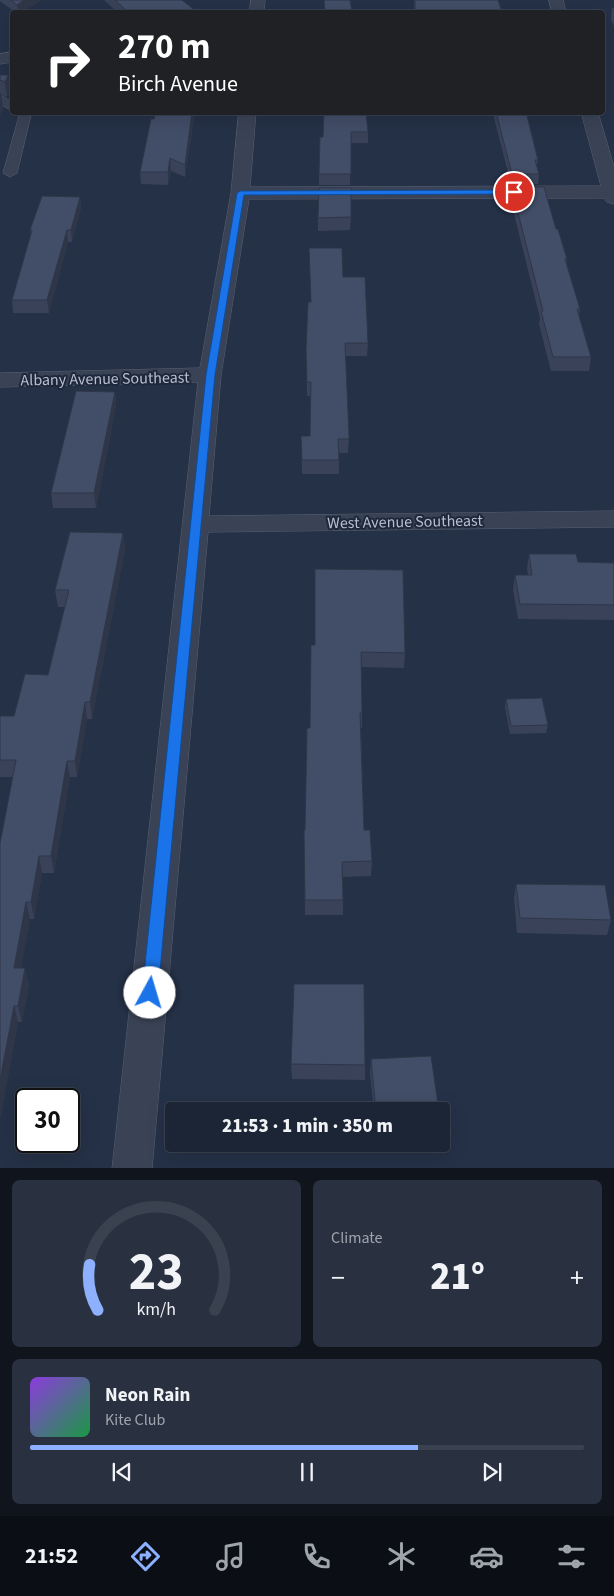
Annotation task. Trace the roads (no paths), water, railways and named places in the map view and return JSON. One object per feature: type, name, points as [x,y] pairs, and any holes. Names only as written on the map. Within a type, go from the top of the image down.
[{"type":"street","points":[[132,1168],[197,524],[210,375],[240,193],[248,115]]},
{"type":"street","points":[[240,193],[613,194],[589,115]]},
{"type":"street","name":"Albany Avenue Southeast","points":[[0,380],[210,375]]},
{"type":"street","name":"West Avenue Southeast","points":[[197,524],[614,519]]},
{"type":"lane","points":[[10,173],[25,115]]}]
